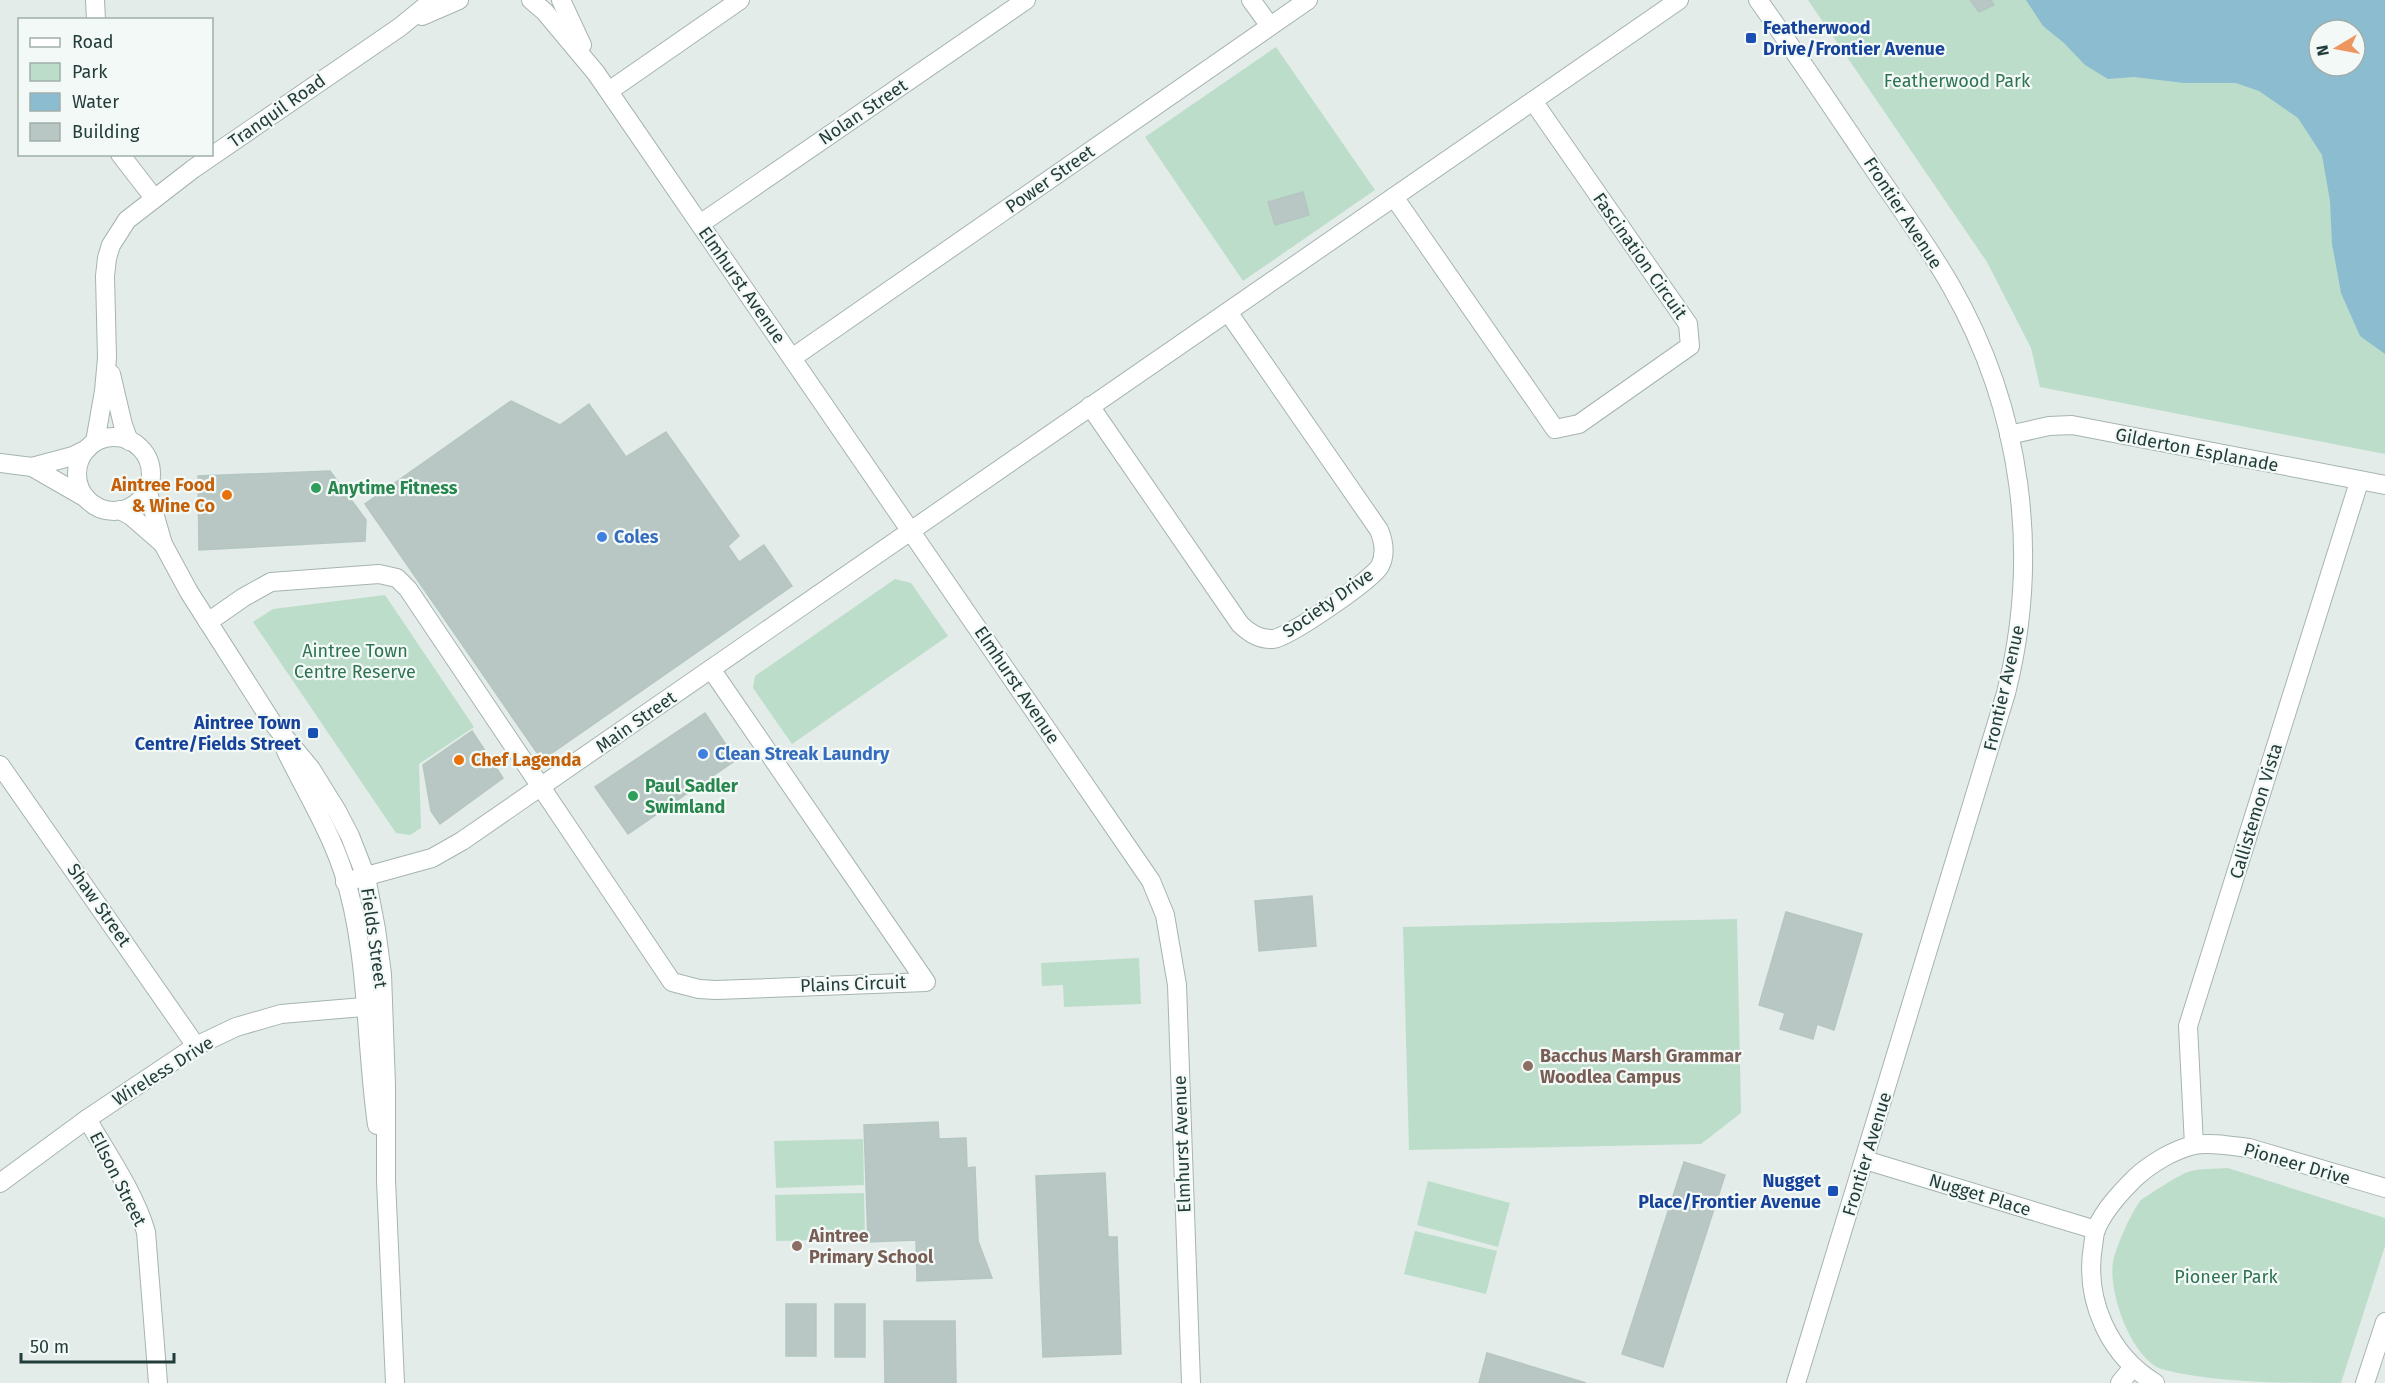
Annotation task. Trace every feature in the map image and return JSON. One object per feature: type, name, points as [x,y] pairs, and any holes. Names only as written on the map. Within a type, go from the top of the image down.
[{"type":"street","points":[[95,0],[96,18]]},
{"type":"street","name":"Tranquil Road","points":[[91,446],[104,391],[107,358],[105,276],[111,245],[127,220],[154,198],[400,27],[433,0]]},
{"type":"street","name":"Tranquil Road","points":[[400,27],[459,0]]},
{"type":"street","name":"Elmhurst Avenue","points":[[531,0],[545,12],[609,91],[1151,881],[1165,915],[1177,985],[1191,1383]]},
{"type":"street","name":"Elmhurst Avenue","points":[[561,0],[596,73]]},
{"type":"street","points":[[609,91],[740,0]]},
{"type":"street","name":"Nolan Street","points":[[700,224],[1026,0]]},
{"type":"street","points":[[1251,0],[1270,26]]},
{"type":"street","name":"Power Street","points":[[792,358],[1308,0]]},
{"type":"street","name":"Main Street","points":[[345,882],[432,858],[462,841],[542,788],[911,530],[1679,0]]},
{"type":"street","name":"Frontier Avenue","points":[[1758,0],[1914,228],[1950,286],[1973,329],[1991,374],[2009,435],[2021,503],[2024,540],[2024,585],[2016,654],[1995,735],[1796,1383]]},
{"type":"street","name":"Fascination Circuit","points":[[1394,197],[1555,429],[1579,424],[1690,346],[1688,324],[1533,101]]},
{"type":"street","points":[[122,156],[154,198]]},
{"type":"street","name":"Society Drive","points":[[1090,406],[1240,624],[1251,634],[1265,639],[1283,637],[1370,579],[1381,565],[1383,556],[1384,547],[1379,530],[1228,312]]},
{"type":"street","name":"Tranquil Road","points":[[107,358],[129,441]]},
{"type":"street","name":"Gilderton Esplanade","points":[[2009,435],[2049,426],[2072,425],[2359,482],[2385,485]]},
{"type":"street","points":[[0,463],[32,467],[73,456],[115,437],[129,441],[142,450],[150,469],[147,489],[134,505],[120,510],[103,509],[32,467]]},
{"type":"street","points":[[86,498],[77,478],[78,467],[91,446]]},
{"type":"street","name":"Callistemon Vista","points":[[2194,1145],[2188,1026],[2359,482]]},
{"type":"street","name":"Fields Street","points":[[147,489],[163,544],[208,622],[272,722],[310,769],[350,836],[366,877],[376,929],[374,1006]]},
{"type":"street","name":"Fields Street","points":[[120,510],[131,516],[163,544]]},
{"type":"street","points":[[208,622],[244,597],[271,582],[379,574],[397,578],[408,589],[542,788]]},
{"type":"street","name":"Plains Circuit","points":[[542,788],[672,982],[699,989],[716,990],[926,982],[711,669]]},
{"type":"street","name":"Fields Street","points":[[272,722],[327,834],[345,882],[374,1006],[386,1085],[386,1180],[395,1383]]},
{"type":"street","name":"Shaw Street","points":[[0,765],[196,1046]]},
{"type":"street","name":"Wireless Drive","points":[[2,1178],[196,1046],[236,1027],[280,1014],[374,1006]]},
{"type":"street","name":"Ellson Street","points":[[87,1119],[113,1162],[142,1219],[146,1232],[158,1383]]},
{"type":"street","name":"Pioneer Drive","points":[[2155,1383],[2121,1355],[2100,1321],[2093,1292],[2090,1262],[2096,1230],[2109,1206],[2148,1166],[2194,1145],[2249,1148],[2385,1188]]},
{"type":"street","name":"Nugget Place","points":[[1865,1160],[2096,1230]]},
{"type":"street","points":[[2365,1383],[2385,1322]]},
{"type":"street","points":[[2120,1383],[2133,1367]]},
{"type":"green space","name":"Featherwood Park","points":[[1808,0],[2385,0],[2385,454],[2040,387],[2031,348],[1987,262]]},
{"type":"green space","points":[[1276,47],[1375,190],[1243,281],[1145,137]]},
{"type":"green space","points":[[895,579],[911,583],[948,636],[792,744],[753,688],[755,676]]},
{"type":"green space","name":"Aintree Town Centre Reserve","points":[[385,595],[474,727],[419,764],[421,828],[410,835],[396,833],[253,622],[273,609]]},
{"type":"green space","points":[[1737,919],[1741,1113],[1701,1144],[1409,1150],[1403,927]]},
{"type":"green space","points":[[1139,958],[1141,1004],[1064,1007],[1063,985],[1042,986],[1041,963]]},
{"type":"green space","points":[[863,1139],[864,1185],[776,1188],[774,1141]]},
{"type":"green space","name":"Pioneer Park","points":[[2228,1168],[2385,1218],[2385,1246],[2341,1383],[2250,1381],[2182,1374],[2161,1369],[2150,1362],[2131,1338],[2118,1306],[2112,1275],[2117,1248],[2133,1213],[2141,1200],[2184,1173]]},
{"type":"green space","points":[[1428,1181],[1510,1203],[1498,1247],[1417,1225]]},
{"type":"green space","points":[[864,1193],[865,1239],[776,1241],[775,1195]]},
{"type":"green space","points":[[1415,1231],[1497,1251],[1486,1294],[1404,1274]]},
{"type":"water","points":[[2026,0],[2385,0],[2385,354],[2360,336],[2341,293],[2332,244],[2330,201],[2322,155],[2298,118],[2259,91],[2236,83],[2184,83],[2134,77],[2108,79],[2085,65],[2064,43],[2043,26]]},
{"type":"building","points":[[1970,0],[1991,0],[1994,5],[1979,12]]},
{"type":"building","points":[[1303,192],[1309,215],[1275,225],[1268,202]]},
{"type":"building","points":[[511,401],[560,425],[589,404],[626,457],[666,432],[739,536],[728,546],[739,562],[764,545],[792,586],[542,760],[365,504]]},
{"type":"building","points":[[330,471],[366,520],[365,541],[199,550],[198,476]]},
{"type":"building","points":[[705,713],[736,760],[628,834],[595,787]]},
{"type":"building","points":[[472,731],[503,778],[440,824],[431,811],[423,765]]},
{"type":"building","points":[[1312,896],[1316,946],[1259,951],[1255,901]]},
{"type":"building","points":[[1786,912],[1862,934],[1834,1030],[1817,1024],[1813,1039],[1780,1029],[1785,1013],[1759,1005]]},
{"type":"building","points":[[938,1122],[939,1139],[966,1138],[967,1168],[975,1167],[978,1241],[992,1278],[917,1281],[916,1240],[868,1242],[864,1125]]},
{"type":"building","points":[[1684,1162],[1725,1175],[1663,1367],[1622,1354]]},
{"type":"building","points":[[1105,1173],[1108,1237],[1117,1237],[1121,1354],[1043,1357],[1036,1176]]},
{"type":"building","points":[[786,1304],[816,1304],[816,1356],[786,1356]]},
{"type":"building","points":[[835,1304],[865,1304],[865,1357],[835,1357]]},
{"type":"building","points":[[884,1321],[955,1321],[956,1383],[885,1383]]},
{"type":"building","points":[[1487,1353],[1586,1383],[1479,1383]]},
{"type":"place","name":"Featherwood Drive/Frontier Avenue","points":[[1751,38]]},
{"type":"place","name":"Anytime Fitness","points":[[316,488]]},
{"type":"place","name":"Aintree Food & Wine Co","points":[[227,495]]},
{"type":"place","name":"Coles","points":[[602,537]]},
{"type":"place","name":"Aintree Town Centre/Fields Street","points":[[313,733]]},
{"type":"place","name":"Clean Streak Laundry","points":[[703,754]]},
{"type":"place","name":"Chef Lagenda","points":[[459,760]]},
{"type":"place","name":"Paul Sadler Swimland","points":[[633,796]]},
{"type":"place","name":"Bacchus Marsh Grammar Woodlea Campus","points":[[1528,1066]]},
{"type":"place","name":"Nugget Place/Frontier Avenue","points":[[1833,1191]]},
{"type":"place","name":"Aintree Primary School","points":[[797,1246]]}]
